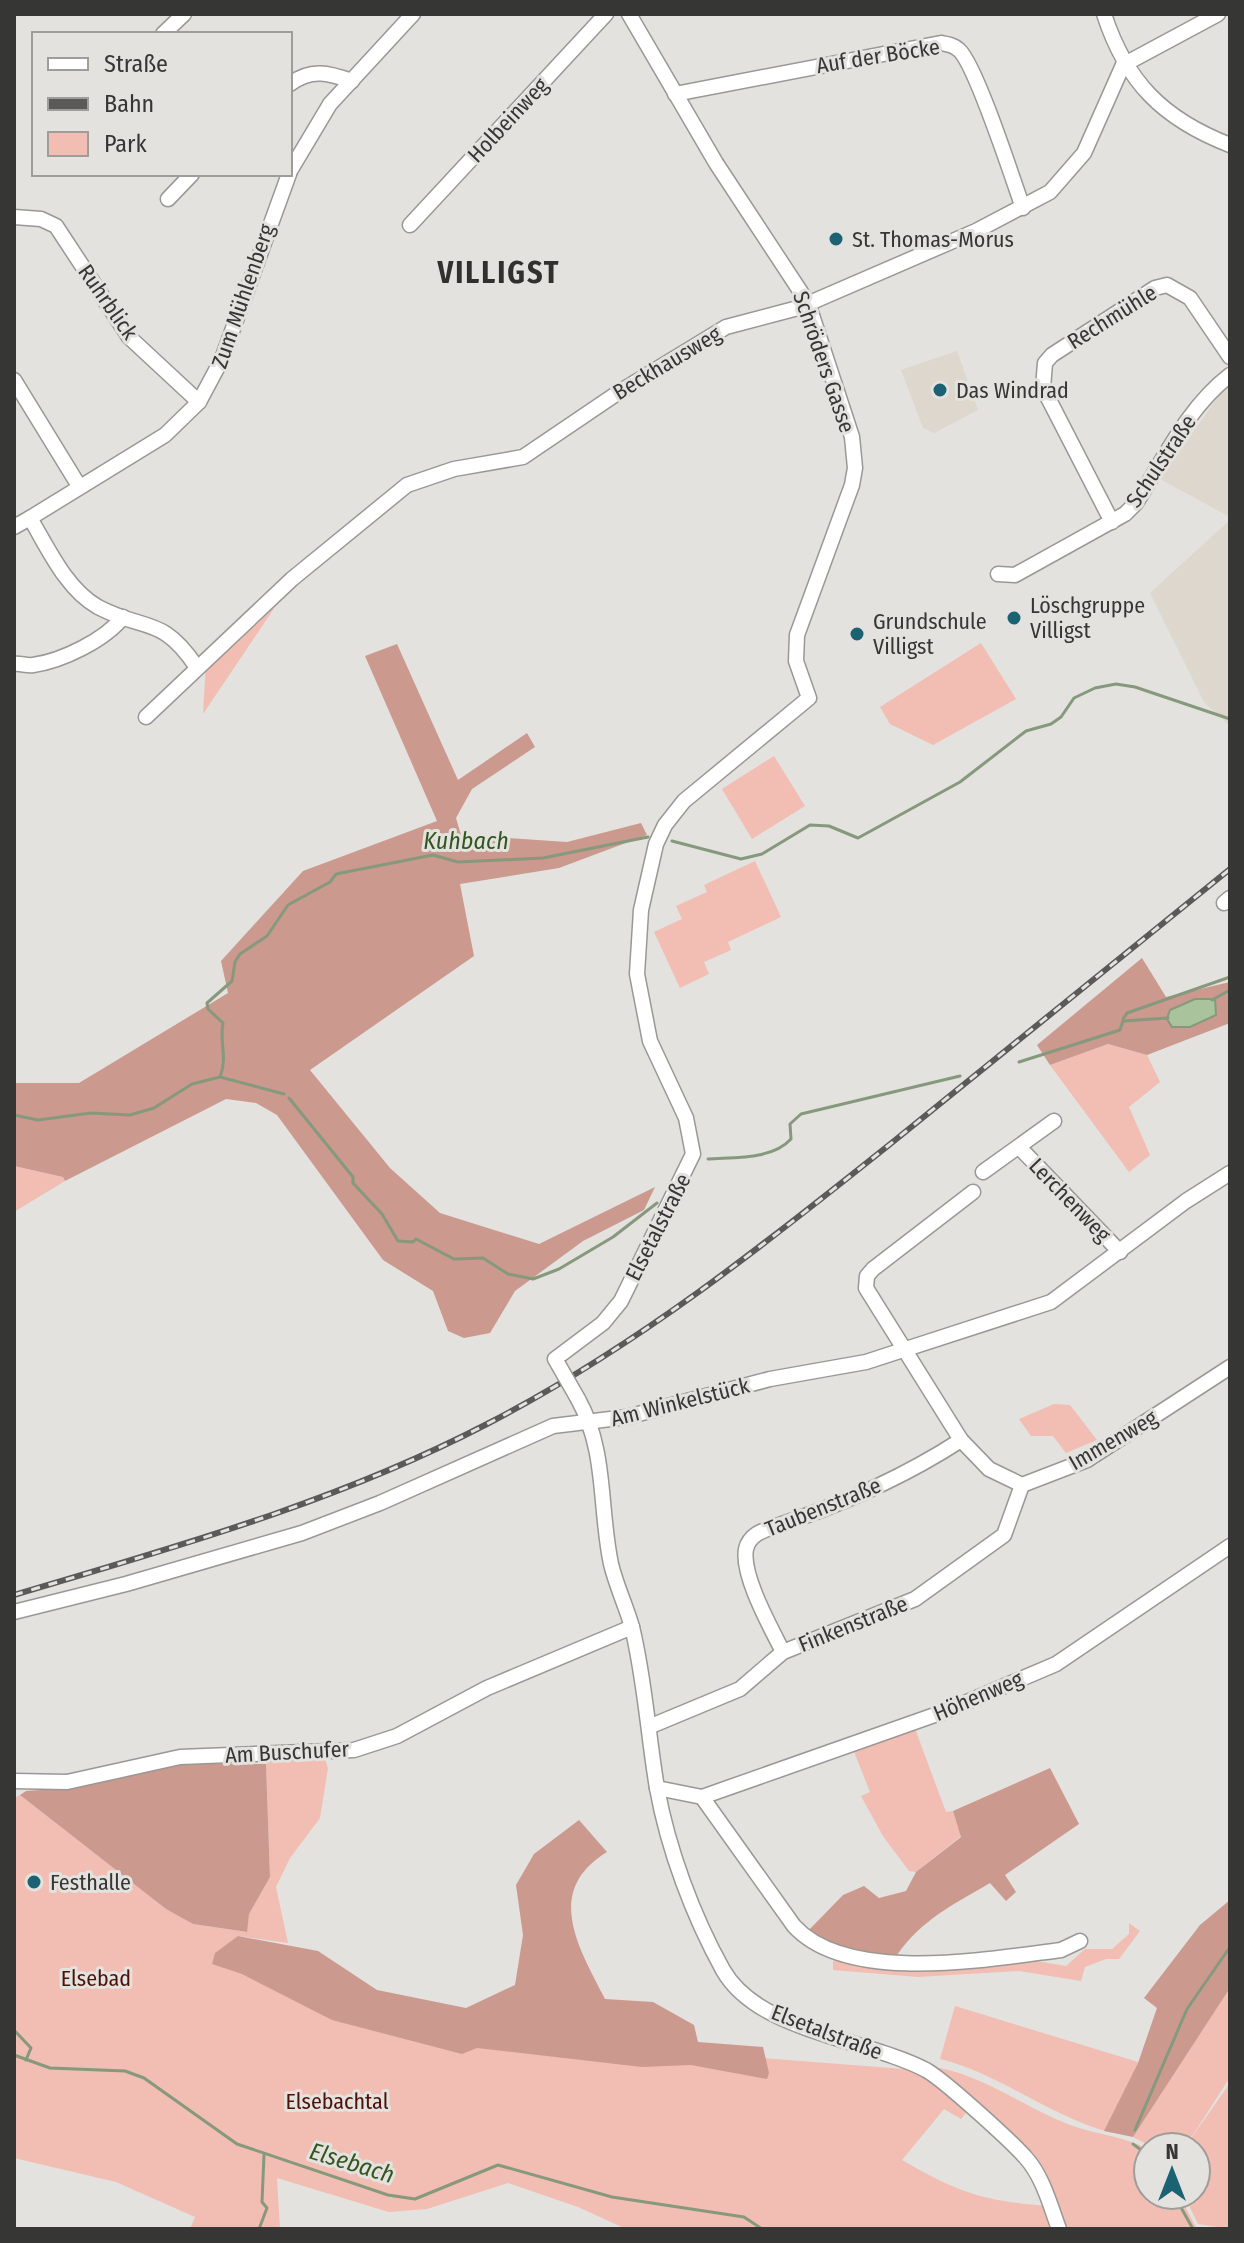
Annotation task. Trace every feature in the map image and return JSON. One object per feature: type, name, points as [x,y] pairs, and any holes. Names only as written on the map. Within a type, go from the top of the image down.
[{"type":"street","points":[[165,32],[184,14]]},
{"type":"street","name":"Zum Mühlenberg","points":[[292,168],[330,104],[413,14]]},
{"type":"street","name":"Holbeinweg","points":[[410,225],[606,14]]},
{"type":"street","name":"Schröders Gasse","points":[[629,14],[675,94],[808,303],[842,403],[855,468],[797,635],[796,661],[809,698]]},
{"type":"street","points":[[1104,14],[1123,65],[1156,103],[1230,145]]},
{"type":"street","points":[[1123,65],[1218,14]]},
{"type":"street","name":"Auf der Böcke","points":[[675,94],[941,43],[950,45],[964,57],[979,89],[1023,208]]},
{"type":"street","name":"Beckhausweg","points":[[146,717],[196,666],[292,579],[407,485],[454,469],[523,457],[698,342],[743,321],[808,303],[1023,208],[1050,192],[1084,153],[1123,65]]},
{"type":"street","points":[[292,83],[311,73],[329,73],[352,81]]},
{"type":"street","points":[[168,199],[190,176]]},
{"type":"street","name":"Zum Mühlenberg","points":[[14,527],[165,435],[199,402],[222,359],[288,176]]},
{"type":"street","name":"Ruhrblick","points":[[14,217],[41,219],[56,226],[129,337],[199,402]]},
{"type":"street","name":"Rechmühle","points":[[1112,522],[1043,388],[1045,363],[1052,355],[1155,288],[1167,285],[1190,298],[1230,357]]},
{"type":"street","name":"Schulstraße","points":[[998,574],[1015,575],[1112,522],[1136,503],[1194,410],[1209,391],[1230,375]]},
{"type":"street","points":[[14,380],[79,486]]},
{"type":"street","points":[[30,518],[60,569],[79,591],[96,606],[165,630],[180,642],[196,666]]},
{"type":"street","points":[[14,664],[31,666],[56,658],[100,637],[123,617]]},
{"type":"street","name":"Elsetalstraße","points":[[809,698],[684,801],[665,825],[656,844],[641,910],[637,974],[650,1041],[686,1118],[693,1154],[684,1179],[656,1227],[617,1308],[557,1361],[590,1421],[599,1453],[611,1563],[632,1627],[651,1726],[657,1788],[699,1920],[724,1972],[755,2005],[929,2072],[1026,2159],[1041,2183],[1059,2229]]},
{"type":"street","name":"Lerchenweg","points":[[983,1172],[1054,1121]]},
{"type":"street","name":"Lerchenweg","points":[[1020,1148],[1120,1252]]},
{"type":"street","name":"Am Winkelstück","points":[[14,1612],[126,1584],[302,1533],[380,1503],[553,1426],[627,1417],[770,1379],[908,1351],[1051,1302],[1186,1201],[1230,1173]]},
{"type":"street","points":[[973,1192],[867,1276],[866,1288],[961,1440],[989,1469],[1022,1485]]},
{"type":"street","name":"Immenweg","points":[[1022,1485],[1087,1460],[1230,1367]]},
{"type":"street","name":"Taubenstraße","points":[[783,1652],[757,1596],[745,1553],[749,1540],[758,1532],[819,1512],[918,1468],[961,1440]]},
{"type":"street","name":"Finkenstraße","points":[[651,1726],[740,1689],[783,1652],[915,1599],[1004,1535],[1022,1485]]},
{"type":"street","name":"Höhenweg","points":[[702,1797],[946,1711],[1056,1664],[1230,1546]]},
{"type":"street","name":"Am Buschufer","points":[[14,1781],[67,1782],[180,1757],[354,1750],[397,1736],[487,1688],[632,1627]]},
{"type":"street","points":[[657,1788],[702,1797],[794,1926],[804,1938],[828,1951],[921,1963],[1061,1950],[1080,1941]]},
{"type":"shaded area","name":"Das Windrad","points":[[957,351],[978,410],[934,433],[923,428],[901,370]]},
{"type":"shaded area","points":[[1230,380],[1230,517],[1160,479]]},
{"type":"shaded area","points":[[1230,520],[1230,726],[1204,702],[1150,593]]},
{"type":"shaded area","points":[[397,644],[458,780],[527,733],[535,747],[472,789],[456,818],[461,835],[567,842],[641,823],[647,835],[559,868],[460,884],[474,956],[310,1070],[390,1168],[440,1213],[539,1244],[655,1187],[644,1210],[583,1241],[515,1291],[490,1333],[464,1338],[448,1331],[433,1291],[383,1260],[277,1115],[256,1103],[226,1099],[65,1181],[63,1177],[14,1166],[14,1083],[79,1083],[228,993],[221,961],[303,871],[437,821],[365,656]]},
{"type":"shaded area","points":[[1142,958],[1166,997],[1230,982],[1230,1023],[1147,1055],[1108,1044],[1050,1065],[1037,1045]]},
{"type":"shaded area","points":[[1195,999],[1215,999],[1216,1015],[1190,1027],[1172,1027],[1167,1019],[1170,1010]]},
{"type":"shaded area","points":[[179,1764],[266,1764],[270,1877],[249,1914],[247,1932],[193,1924],[166,1909],[20,1795],[26,1791],[80,1787]]},
{"type":"shaded area","points":[[1050,1768],[1079,1824],[1005,1875],[1016,1892],[1006,1901],[990,1883],[927,1922],[897,1955],[850,1950],[807,1932],[843,1895],[864,1886],[879,1898],[906,1891],[916,1872],[961,1837],[953,1811]]},
{"type":"shaded area","points":[[579,1820],[607,1852],[587,1867],[576,1884],[571,1902],[577,1940],[605,1999],[653,2002],[694,2025],[698,2042],[763,2047],[769,2073],[767,2079],[691,2065],[642,2067],[477,2048],[462,2054],[332,2020],[242,1974],[212,1964],[215,1953],[238,1936],[318,1951],[377,1990],[466,2008],[515,1985],[523,1935],[516,1885],[534,1854]]},
{"type":"shaded area","points":[[1230,1900],[1230,1988],[1137,2131],[1132,2131],[1132,2137],[1104,2131],[1138,2063],[1157,2008],[1144,1998],[1200,1925]]},
{"type":"green space","points":[[282,593],[273,610],[203,714],[206,663]]},
{"type":"green space","points":[[981,643],[1016,699],[933,745],[890,724],[880,707]]},
{"type":"green space","points":[[774,756],[805,806],[752,839],[722,789]]},
{"type":"green space","points":[[755,861],[781,917],[728,942],[731,950],[704,962],[709,974],[680,988],[654,932],[682,919],[676,906],[707,892],[704,885]]},
{"type":"green space","points":[[1108,1044],[1147,1055],[1160,1082],[1129,1107],[1150,1155],[1129,1172],[1050,1065]]},
{"type":"green space","points":[[14,1166],[63,1177],[65,1181],[14,1212]]},
{"type":"green space","points":[[1054,1404],[1070,1405],[1097,1440],[1066,1453],[1053,1436],[1031,1436],[1019,1419]]},
{"type":"green space","points":[[914,1726],[946,1812],[953,1811],[961,1836],[916,1872],[909,1871],[883,1836],[861,1796],[870,1792],[853,1749]]},
{"type":"green space","name":"Elsebachtal","points":[[324,1757],[328,1768],[320,1818],[290,1858],[276,1887],[288,1943],[238,1936],[402,2030],[917,2070],[969,2109],[961,2119],[944,2109],[902,2160],[972,2194],[1048,2206],[1057,2229],[626,2229],[578,2207],[508,2183],[427,2209],[389,2212],[277,2178],[280,2229],[190,2229],[195,2217],[116,2182],[14,2158],[14,1798],[20,1795],[166,1909],[193,1924],[246,1932],[249,1914],[270,1877],[266,1764],[269,1759]]},
{"type":"green space","points":[[1129,1923],[1140,1931],[1119,1959],[1106,1959],[1085,1967],[1081,1981],[1019,1971],[918,1977],[833,1970],[833,1961],[920,1969],[1030,1960],[1066,1966],[1085,1949],[1112,1949],[1129,1934]]},
{"type":"green space","points":[[1230,1988],[1230,2077],[1196,2131],[1137,2131]]},
{"type":"green space","points":[[955,2006],[1138,2062],[1113,2133],[1069,2117],[984,2075],[940,2059]]},
{"type":"green space","points":[[927,2066],[985,2083],[1076,2127],[1132,2142],[1132,2211],[1187,2211],[1197,2229],[1061,2229],[1043,2182]]},
{"type":"green space","points":[[1230,2083],[1230,2229],[1198,2224],[1192,2211],[1212,2211],[1212,2131],[1196,2131]]},
{"type":"waterway","name":"Kuhbach","points":[[672,841],[741,859],[762,854],[810,825],[829,826],[858,838],[960,782],[1026,731],[1051,724],[1061,717],[1074,698],[1095,688],[1116,684],[1135,687],[1230,719]]},
{"type":"waterway","name":"Kuhbach","points":[[14,1115],[38,1120],[91,1113],[130,1115],[154,1108],[192,1084],[220,1077],[223,1023],[208,1009],[207,1003],[232,981],[235,962],[240,954],[267,936],[288,905],[330,882],[336,874],[433,855],[458,862],[543,858],[648,837]]},
{"type":"waterway","points":[[1123,1019],[1127,1013],[1230,977]]},
{"type":"waterway","points":[[1212,1000],[1230,990]]},
{"type":"waterway","points":[[1019,1062],[1120,1030],[1123,1021],[1168,1018]]},
{"type":"waterway","points":[[708,1159],[774,1151],[791,1139],[790,1124],[801,1114],[960,1076]]},
{"type":"waterway","points":[[220,1077],[284,1094]]},
{"type":"waterway","points":[[289,1098],[353,1177],[353,1183],[382,1214],[398,1241],[413,1242],[416,1239],[454,1259],[483,1258],[508,1274],[533,1279],[559,1269],[613,1237],[657,1203]]},
{"type":"waterway","points":[[1135,2130],[1187,2009],[1230,1947]]},
{"type":"waterway","name":"Elsebach","points":[[14,2030],[31,2048],[26,2060]]},
{"type":"waterway","name":"Elsebach","points":[[14,2055],[50,2068],[125,2071],[144,2078],[237,2144],[388,2195],[415,2199],[498,2165],[612,2197],[744,2217],[762,2229]]},
{"type":"waterway","points":[[259,2229],[267,2208],[262,2202],[264,2155]]},
{"type":"waterway","points":[[1183,2211],[1193,2229]]},
{"type":"railway","points":[[14,1595],[314,1500],[430,1452],[542,1394],[698,1293],[797,1218],[1230,869]]},
{"type":"place","name":"St. Thomas-Morus","points":[[836,239]]},
{"type":"place","name":"Das Windrad","points":[[940,390]]},
{"type":"place","name":"Löschgruppe Villigst","points":[[1014,618]]},
{"type":"place","name":"Grundschule Villigst","points":[[857,634]]},
{"type":"place","name":"Festhalle","points":[[34,1882]]},
{"type":"district","name":"VILLIGST","points":[[499,273]]},
{"type":"park label","name":"Elsebad","points":[[96,1978]]}]
